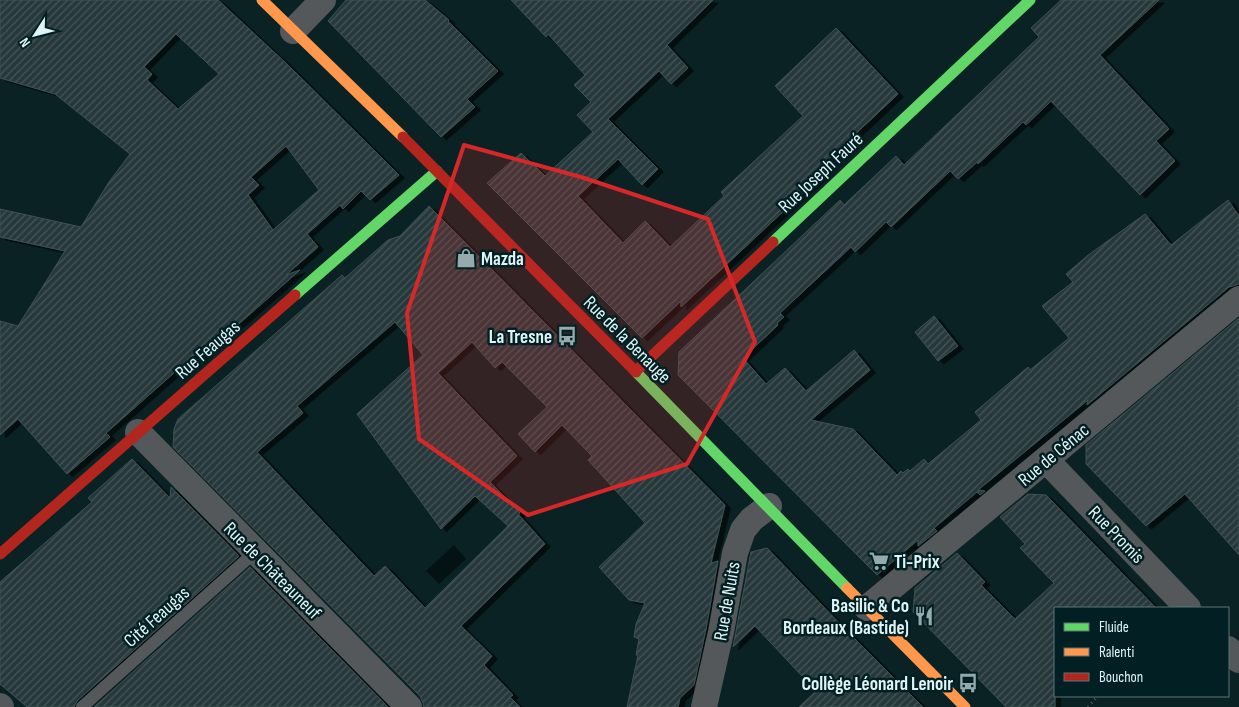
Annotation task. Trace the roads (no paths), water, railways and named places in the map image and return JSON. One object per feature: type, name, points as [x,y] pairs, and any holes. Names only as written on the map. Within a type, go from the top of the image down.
[{"type":"street","name":"Rue de la Benauge","points":[[262,0],[437,171],[636,371],[965,707]]},
{"type":"street","points":[[293,31],[323,0]]},
{"type":"street","name":"Rue Joseph Fauré","points":[[636,371],[1030,0]]},
{"type":"street","name":"Rue Feaugas","points":[[0,554],[437,171]]},
{"type":"street","name":"Rue de Cénac","points":[[867,608],[1239,299]]},
{"type":"street","name":"Rue de Châteauneuf","points":[[138,432],[409,707]]},
{"type":"street","name":"Rue Promis","points":[[1046,460],[1187,607]]},
{"type":"street","name":"Rue de Nuits","points":[[704,707],[721,632],[734,553],[743,530],[752,519],[769,506]]},
{"type":"lane","name":"Cité Feaugas","points":[[82,707],[255,552]]},
{"type":"place","name":"Mazda","points":[[466,258]]},
{"type":"place","name":"La Tresne","points":[[567,336]]},
{"type":"place","name":"Ti-Prix","points":[[879,561]]},
{"type":"place","name":"Basilic & Co Bordeaux (Bastide)","points":[[924,616]]},
{"type":"place","name":"Collège Léonard Lenoir","points":[[968,683]]}]
